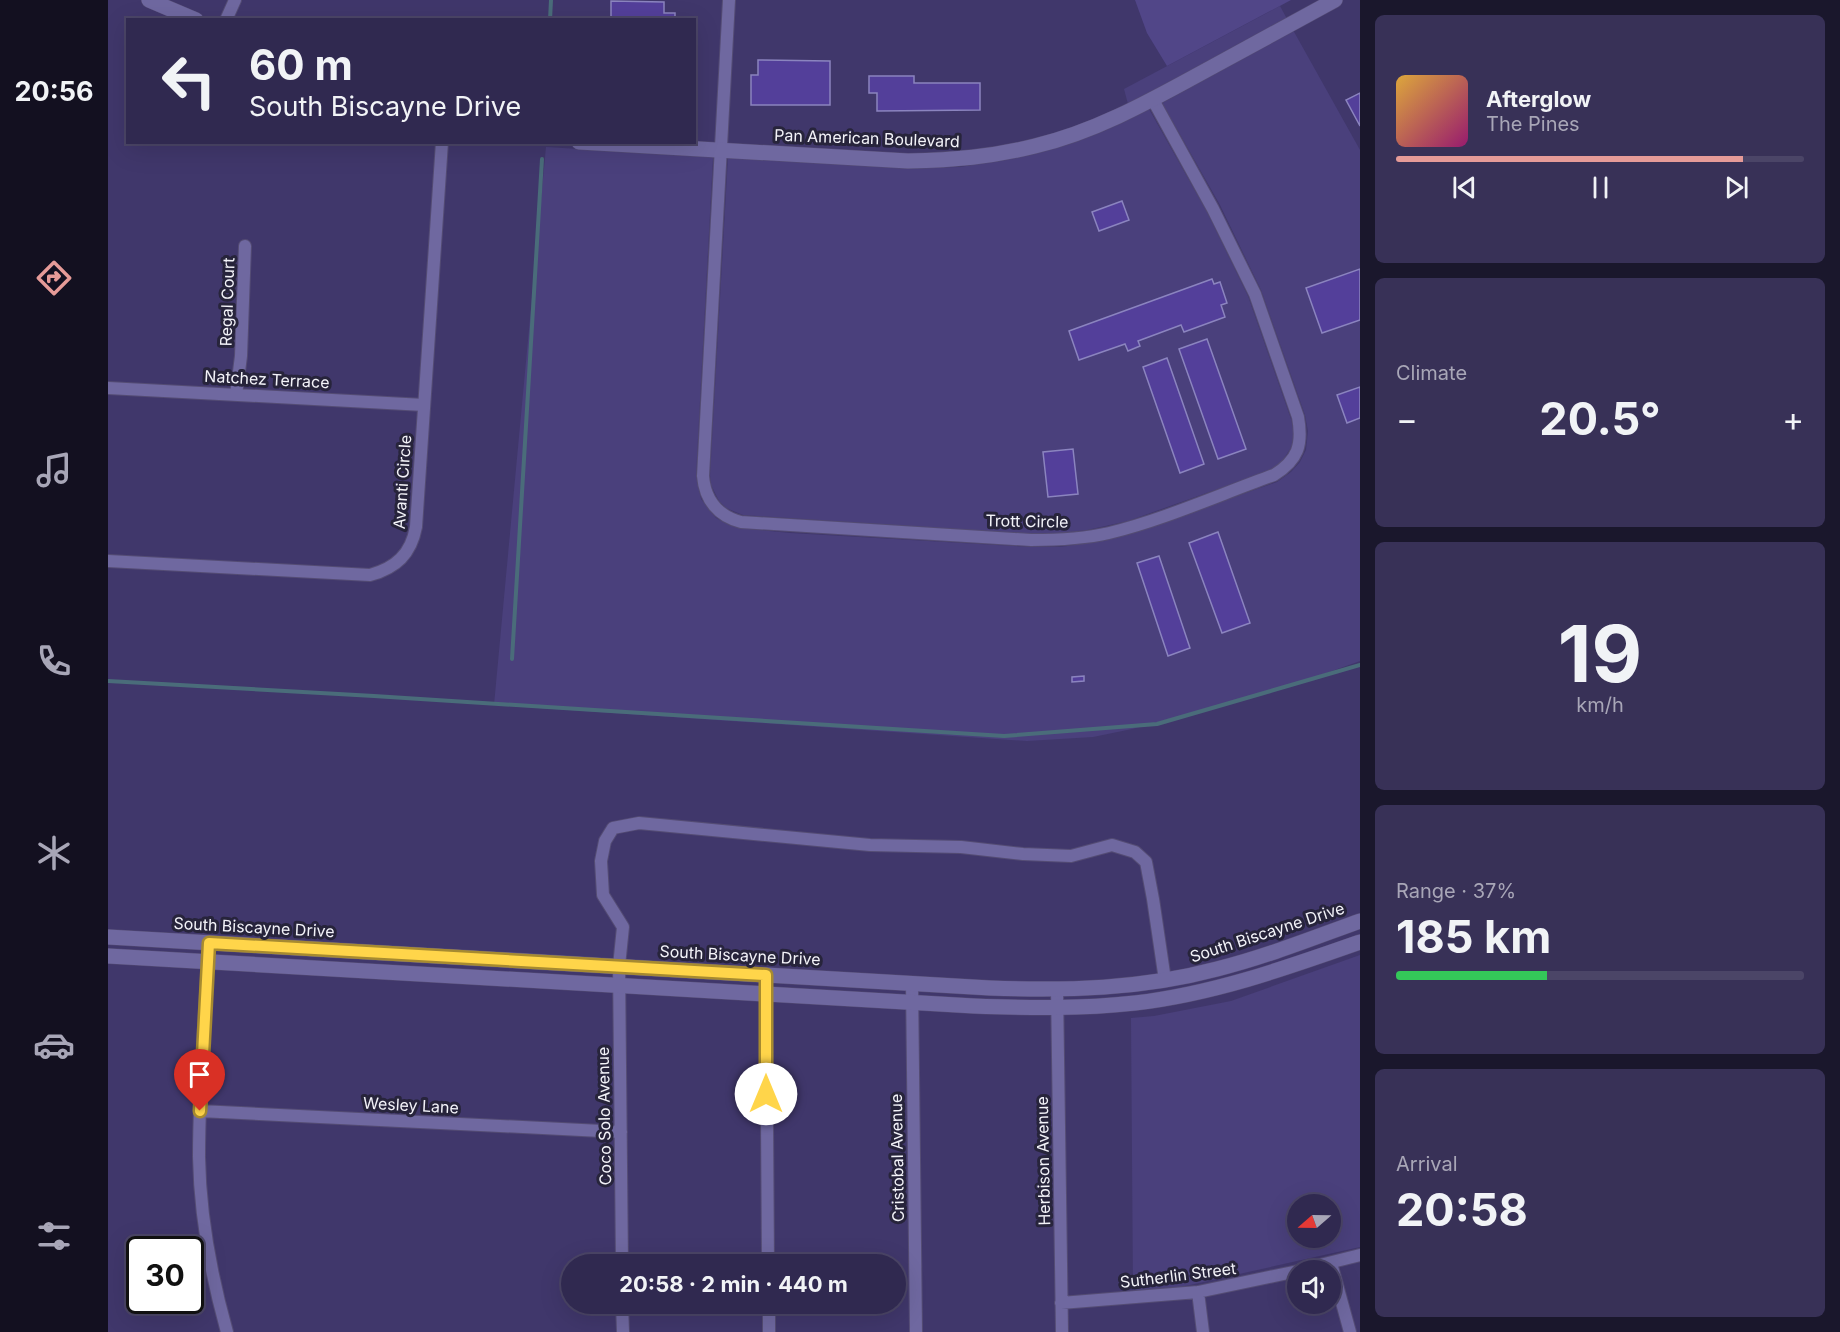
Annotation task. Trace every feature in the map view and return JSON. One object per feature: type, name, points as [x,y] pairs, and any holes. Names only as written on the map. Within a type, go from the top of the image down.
[{"type":"street","points":[[149,0],[191,18]]},
{"type":"street","points":[[227,18],[235,0]]},
{"type":"street","name":"Trott Circle","points":[[729,0],[703,476],[704,487],[713,506],[733,519],[791,526],[1031,540],[1088,537],[1130,527],[1274,476],[1286,468],[1293,460],[1301,438],[1298,417],[1255,294],[1213,209],[1153,100]]},
{"type":"street","name":"Pan American Boulevard","points":[[611,144],[908,161],[962,160],[1037,146],[1082,132],[1153,100],[1335,0]]},
{"type":"street","name":"Avanti Circle","points":[[108,561],[350,576],[384,572],[404,556],[414,538],[442,144]]},
{"type":"street","name":"Regal Court","points":[[236,394],[241,356],[245,246]]},
{"type":"street","name":"Natchez Terrace","points":[[108,388],[424,405]]},
{"type":"street","name":"Coco Solo Avenue","points":[[622,1254],[619,966],[623,927],[603,895],[601,861],[605,841],[613,828],[639,823],[870,845],[961,847],[1023,854],[1071,856],[1112,845],[1135,852],[1146,862],[1154,899],[1164,980]]},
{"type":"street","name":"South Biscayne Drive","points":[[108,937],[1024,990],[1110,987],[1164,980],[1241,963],[1360,921]]},
{"type":"street","points":[[108,956],[1058,1009],[1136,1003],[1200,992],[1273,973],[1360,942]]},
{"type":"street","points":[[209,943],[200,1111],[202,1206],[213,1274],[227,1332]]},
{"type":"street","points":[[766,975],[768,1254]]},
{"type":"street","name":"Cristobal Avenue","points":[[912,983],[916,1332]]},
{"type":"street","name":"Herbison Avenue","points":[[1057,989],[1062,1332]]},
{"type":"street","name":"Wesley Lane","points":[[200,1111],[621,1132]]},
{"type":"street","name":"Sutherlin Street","points":[[1341,1260],[1360,1255]]},
{"type":"street","name":"Sutherlin Street","points":[[1061,1303],[1096,1302],[1198,1292],[1287,1273]]},
{"type":"street","points":[[1198,1292],[1203,1332]]},
{"type":"street","points":[[1341,1299],[1350,1332]]},
{"type":"street","points":[[622,1314],[623,1332]]},
{"type":"street","points":[[769,1314],[769,1332]]},
{"type":"shaded area","points":[[1135,0],[1291,0],[1167,66],[1147,33]]},
{"type":"shaded area","points":[[1280,6],[1287,19],[1128,104],[1124,89]]},
{"type":"shaded area","points":[[1293,30],[1360,150],[1360,661],[1279,690],[1132,729],[1093,737],[1027,741],[494,705],[546,147],[713,157],[696,476],[701,499],[716,518],[739,528],[790,533],[1030,547],[1060,547],[1089,543],[1132,533],[1277,482],[1291,472],[1300,462],[1306,450],[1308,431],[1305,415],[1261,290],[1220,205],[1162,103]]},
{"type":"shaded area","points":[[1149,109],[1207,212],[1248,296],[1294,432],[1292,446],[1281,463],[1271,470],[1128,521],[1061,533],[1032,534],[743,515],[726,508],[719,501],[711,485],[710,475],[728,158],[908,168],[961,167],[1039,152]]},
{"type":"shaded area","points":[[1360,955],[1360,1247],[1302,1260],[1287,1260],[1287,1263],[1181,1287],[1133,1291],[1131,1018],[1154,1016],[1231,1001]]},
{"type":"building","points":[[611,1],[664,2],[664,13],[675,13],[675,18],[611,18]]},
{"type":"building","points":[[758,60],[830,61],[830,105],[751,105],[751,75],[758,75]]},
{"type":"building","points":[[869,76],[914,76],[914,83],[980,83],[980,110],[877,111],[877,93],[869,93]]},
{"type":"building","points":[[1360,93],[1360,126],[1346,100]]},
{"type":"building","points":[[1122,201],[1129,220],[1099,231],[1092,212]]},
{"type":"building","points":[[1360,269],[1360,320],[1322,333],[1306,288]]},
{"type":"building","points":[[1212,279],[1214,284],[1220,282],[1227,303],[1221,305],[1225,317],[1184,332],[1181,325],[1138,341],[1140,346],[1128,351],[1125,344],[1079,360],[1069,331]]},
{"type":"building","points":[[1207,339],[1246,449],[1218,459],[1179,349]]},
{"type":"building","points":[[1167,358],[1204,464],[1180,473],[1143,367]]},
{"type":"building","points":[[1360,387],[1360,418],[1347,423],[1337,395]]},
{"type":"building","points":[[1073,449],[1078,494],[1048,497],[1043,452]]},
{"type":"building","points":[[1218,532],[1250,623],[1222,633],[1189,543]]},
{"type":"building","points":[[1159,556],[1190,648],[1168,656],[1137,563]]},
{"type":"building","points":[[1084,676],[1084,681],[1072,682],[1072,677]]},
{"type":"waterway","points":[[550,18],[551,0]]},
{"type":"waterway","points":[[512,659],[542,159]]},
{"type":"waterway","points":[[108,681],[1004,736],[1157,724],[1360,665]]},
{"type":"route","points":[[200,1111],[209,943],[766,975],[766,1094]]}]
